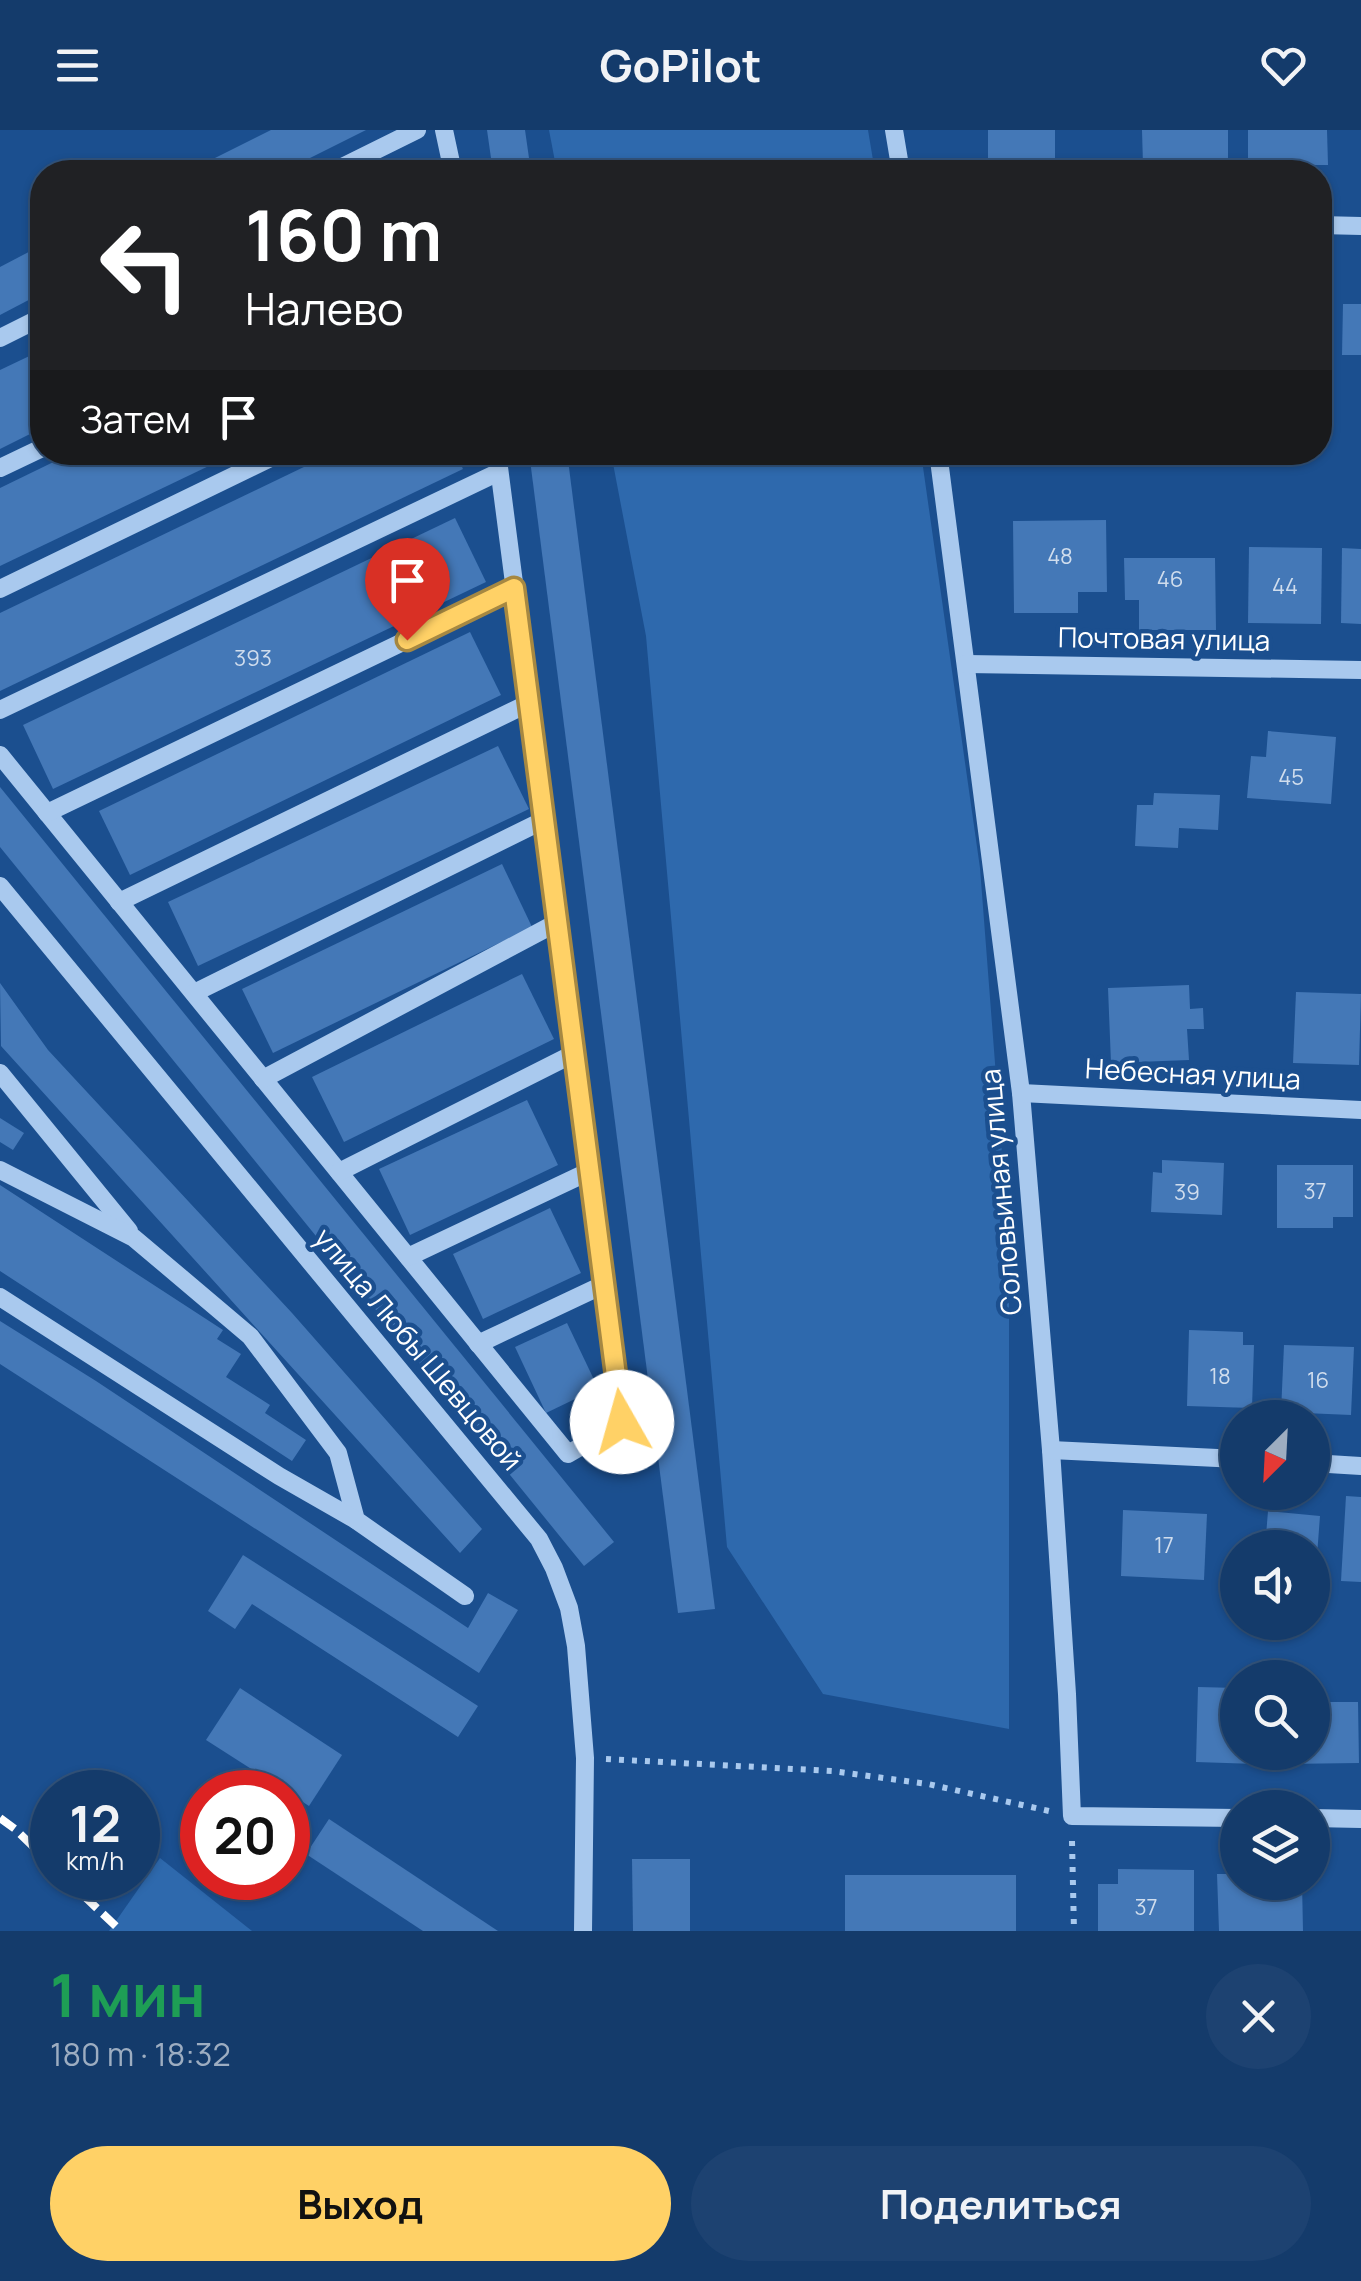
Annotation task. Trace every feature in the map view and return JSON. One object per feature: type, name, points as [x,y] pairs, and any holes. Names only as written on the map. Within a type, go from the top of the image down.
[{"type":"street","points":[[356,160],[417,130]]},
{"type":"street","points":[[444,130],[450,160]]},
{"type":"street","points":[[894,130],[899,160]]},
{"type":"street","points":[[1332,225],[1361,226]]},
{"type":"street","points":[[0,338],[30,323]]},
{"type":"street","points":[[0,468],[30,454]]},
{"type":"street","points":[[0,589],[257,465]]},
{"type":"street","points":[[0,710],[492,465]]},
{"type":"street","points":[[0,754],[568,1454],[622,1422],[498,465]]},
{"type":"street","name":"Соловьиная улица","points":[[940,465],[1022,1092],[1051,1450],[1072,1816]]},
{"type":"street","points":[[47,813],[514,588]]},
{"type":"street","name":"Почтовая улица","points":[[966,664],[1361,670]]},
{"type":"street","points":[[120,902],[529,703]]},
{"type":"street","points":[[194,992],[544,820]]},
{"type":"street","name":"улица Любы Шевцовой","points":[[0,886],[539,1539],[569,1608],[576,1646],[585,1758],[584,1931]]},
{"type":"street","points":[[263,1078],[558,922]]},
{"type":"street","points":[[339,1172],[574,1053]]},
{"type":"street","points":[[0,1072],[134,1238],[250,1336],[338,1453],[356,1520]]},
{"type":"street","name":"Небесная улица","points":[[1022,1092],[1361,1110]]},
{"type":"street","points":[[0,1170],[134,1238]]},
{"type":"street","points":[[408,1258],[590,1171]]},
{"type":"street","points":[[478,1344],[605,1284]]},
{"type":"street","points":[[0,1298],[279,1476],[356,1520],[465,1596]]},
{"type":"street","points":[[1051,1450],[1220,1459]]},
{"type":"street","points":[[1330,1464],[1361,1466]]},
{"type":"street","points":[[1072,1816],[1220,1818]]},
{"type":"street","points":[[1330,1818],[1361,1819]]},
{"type":"path","points":[[585,1758],[832,1771],[928,1784],[1072,1816],[1074,1931]]},
{"type":"shaded area","points":[[549,130],[868,130],[873,160],[555,160]]},
{"type":"shaded area","points":[[613,465],[923,465],[980,868],[1009,1245],[1009,1729],[823,1694],[727,1547],[646,636]]},
{"type":"shaded area","points":[[160,1858],[180,1874],[180,1900],[213,1900],[252,1931],[109,1931],[131,1900],[160,1900]]},
{"type":"building","points":[[271,130],[366,130],[306,160],[211,160]]},
{"type":"building","points":[[487,130],[525,130],[529,160],[491,160]]},
{"type":"building","points":[[988,130],[1055,130],[1055,160],[988,160]]},
{"type":"building","points":[[1142,130],[1228,130],[1228,160],[1143,160]]},
{"type":"building","points":[[1248,130],[1327,130],[1328,160],[1248,160]]},
{"type":"building","points":[[30,251],[30,299],[0,315],[0,267]]},
{"type":"building","points":[[1343,304],[1361,304],[1361,355],[1342,355]]},
{"type":"building","points":[[30,356],[30,434],[0,449],[0,370]]},
{"type":"building","points":[[47,465],[211,465],[0,566],[0,488]]},
{"type":"building","points":[[308,465],[461,465],[463,469],[0,691],[0,613]]},
{"type":"building","points":[[531,465],[569,465],[715,1609],[678,1613]]},
{"type":"building","points":[[455,518],[486,582],[53,789],[23,725]]},
{"type":"building","points":[[1106,520],[1107,592],[1078,592],[1078,613],[1014,613],[1013,521]]},
{"type":"building","points":[[1249,547],[1322,548],[1321,624],[1248,623]]},
{"type":"building","points":[[1342,548],[1361,549],[1361,624],[1341,623]]},
{"type":"building","points":[[1124,558],[1215,558],[1216,630],[1139,630],[1139,600],[1125,600]]},
{"type":"building","points":[[470,632],[501,695],[130,875],[99,811]]},
{"type":"building","points":[[1268,731],[1336,737],[1331,804],[1247,798],[1251,756],[1266,757]]},
{"type":"building","points":[[498,746],[529,809],[198,966],[168,902]]},
{"type":"building","points":[[0,787],[614,1542],[584,1566],[0,847]]},
{"type":"building","points":[[1154,793],[1220,795],[1218,830],[1179,828],[1178,848],[1135,846],[1137,805],[1153,805]]},
{"type":"building","points":[[502,864],[532,927],[273,1053],[242,989]]},
{"type":"building","points":[[522,974],[554,1039],[344,1142],[312,1077]]},
{"type":"building","points":[[0,983],[48,1050],[292,1313],[482,1529],[460,1553],[1,1046]]},
{"type":"building","points":[[1189,985],[1190,1009],[1203,1008],[1204,1029],[1187,1029],[1189,1060],[1111,1063],[1108,988]]},
{"type":"building","points":[[1296,992],[1361,994],[1359,1065],[1293,1063]]},
{"type":"building","points":[[527,1100],[558,1165],[410,1235],[379,1169]]},
{"type":"building","points":[[0,1118],[24,1133],[13,1150],[0,1142]]},
{"type":"building","points":[[1162,1160],[1224,1163],[1222,1215],[1151,1212],[1153,1172],[1162,1173]]},
{"type":"building","points":[[1277,1165],[1353,1165],[1353,1217],[1333,1217],[1333,1228],[1277,1228]]},
{"type":"building","points":[[0,1185],[223,1330],[217,1339],[241,1354],[226,1377],[270,1405],[265,1413],[306,1440],[292,1461],[0,1271]]},
{"type":"building","points":[[550,1208],[581,1273],[483,1319],[453,1254]]},
{"type":"building","points":[[0,1321],[468,1628],[488,1593],[518,1610],[479,1673],[0,1364]]},
{"type":"building","points":[[567,1323],[598,1388],[546,1413],[515,1347]]},
{"type":"building","points":[[1189,1330],[1243,1332],[1243,1345],[1254,1345],[1252,1400],[1220,1400],[1220,1407],[1187,1406]]},
{"type":"building","points":[[1284,1345],[1354,1347],[1351,1415],[1330,1414],[1330,1400],[1282,1400]]},
{"type":"building","points":[[1346,1496],[1361,1497],[1361,1582],[1341,1581]]},
{"type":"building","points":[[1123,1510],[1207,1514],[1204,1580],[1121,1576]]},
{"type":"building","points":[[1268,1511],[1320,1516],[1319,1530],[1266,1530]]},
{"type":"building","points":[[243,1555],[478,1706],[458,1737],[252,1604],[235,1629],[208,1611]]},
{"type":"building","points":[[1198,1687],[1220,1688],[1220,1763],[1196,1762]]},
{"type":"building","points":[[240,1688],[342,1755],[310,1804],[310,1770],[253,1770],[206,1740]]},
{"type":"building","points":[[1330,1702],[1358,1702],[1359,1763],[1330,1763]]},
{"type":"building","points":[[329,1819],[498,1931],[423,1931],[310,1857],[310,1848]]},
{"type":"building","points":[[632,1859],[690,1859],[690,1931],[633,1931]]},
{"type":"building","points":[[1118,1869],[1194,1870],[1194,1931],[1098,1931],[1098,1884],[1118,1884]]},
{"type":"building","points":[[1217,1874],[1220,1900],[1302,1900],[1303,1931],[1219,1931]]},
{"type":"building","points":[[845,1875],[1016,1875],[1016,1931],[845,1931]]},
{"type":"railway","points":[[0,1818],[30,1844]]},
{"type":"railway","points":[[88,1900],[121,1931]]},
{"type":"route","points":[[407,640],[514,588],[622,1422]]}]
